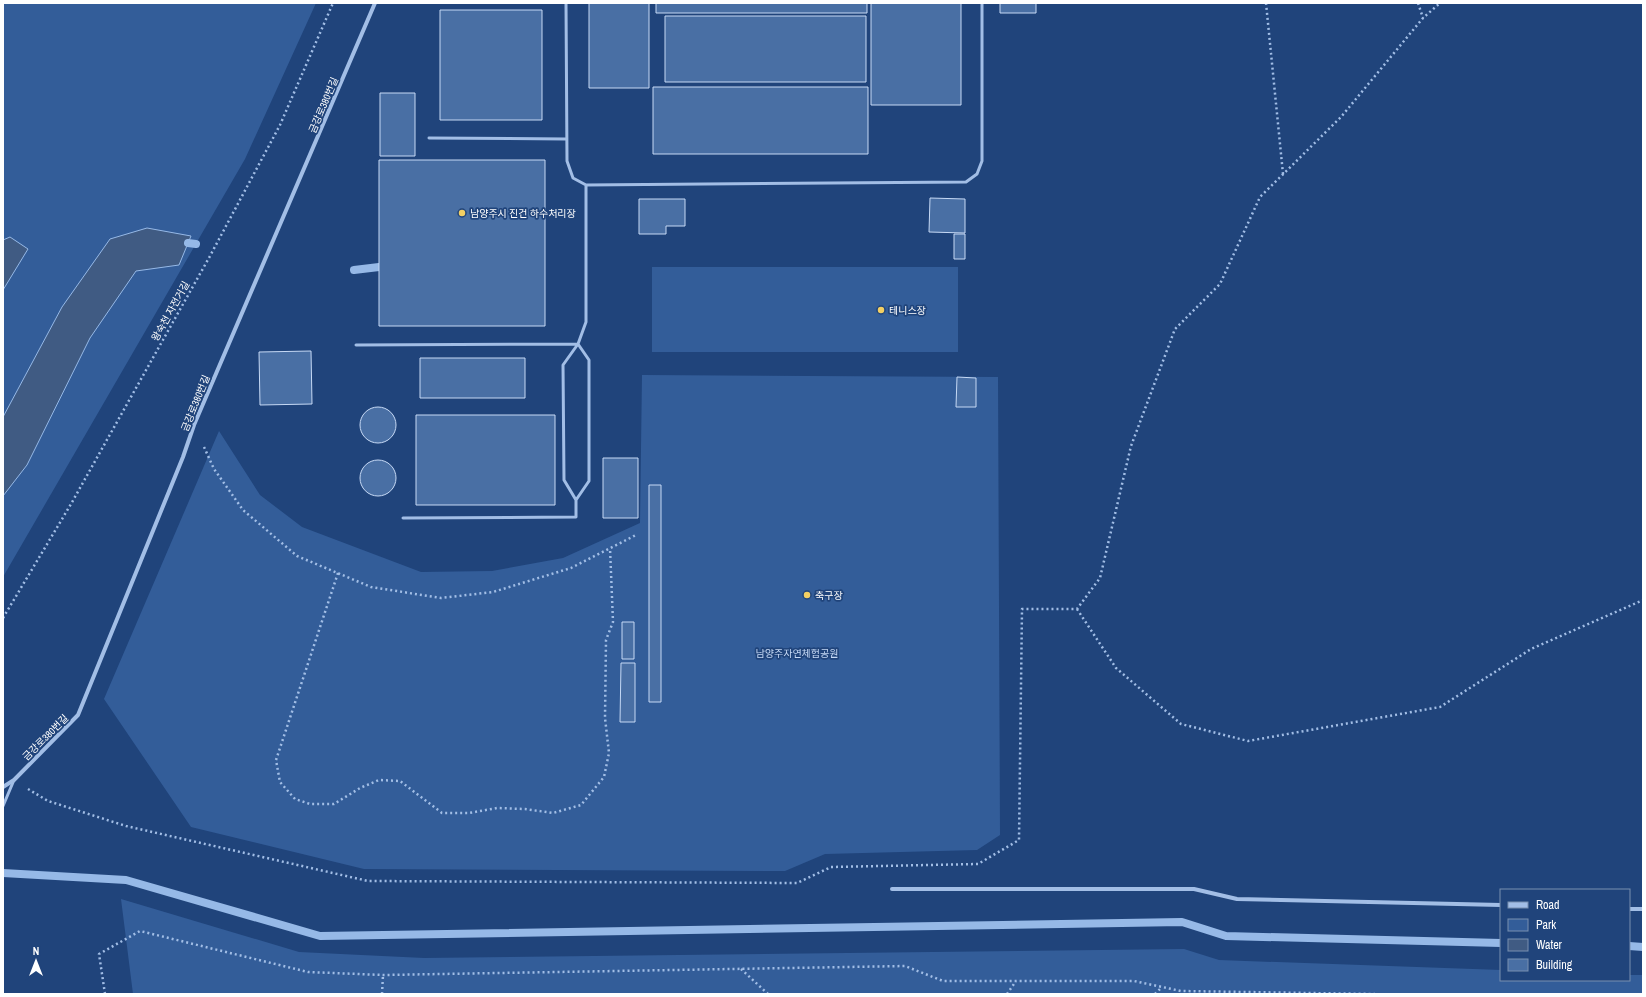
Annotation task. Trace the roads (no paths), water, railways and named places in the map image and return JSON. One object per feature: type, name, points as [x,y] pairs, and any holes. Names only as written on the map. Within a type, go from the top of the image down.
[{"type":"street","name":"금강로380번길","points":[[3,788],[14,780],[78,715],[183,457],[194,425],[375,3]]},
{"type":"street","points":[[892,889],[1194,889],[1237,899],[1500,906]]},
{"type":"street","points":[[1630,909],[1643,909]]},
{"type":"lane","points":[[566,3],[567,160],[573,178],[586,185],[966,182],[977,174],[982,160],[982,3]]},
{"type":"lane","points":[[429,138],[566,139]]},
{"type":"lane","points":[[402,518],[576,517],[576,500],[564,480],[563,365],[578,344],[586,322],[586,185]]},
{"type":"lane","points":[[356,345],[578,344]]},
{"type":"lane","points":[[576,500],[589,481],[589,360],[578,344]]},
{"type":"lane","points":[[3,806],[14,780]]},
{"type":"water","points":[[147,228],[191,236],[179,265],[136,271],[90,338],[27,465],[3,496],[3,417],[62,307],[110,239]]},
{"type":"water","points":[[10,237],[28,249],[3,290],[3,240]]},
{"type":"waterway","points":[[188,243],[196,244]]},
{"type":"waterway","points":[[354,270],[379,267]]},
{"type":"waterway","points":[[3,873],[126,880],[320,936],[1182,922],[1226,936],[1500,943]]},
{"type":"waterway","points":[[1630,946],[1643,947]]},
{"type":"place","name":"남양주시 진건 하수처리장","points":[[462,213]]},
{"type":"place","name":"테니스장","points":[[881,310]]},
{"type":"place","name":"축구장","points":[[807,595]]},
{"type":"park label","name":"남양주자연체험공원","points":[[797,653]]}]
